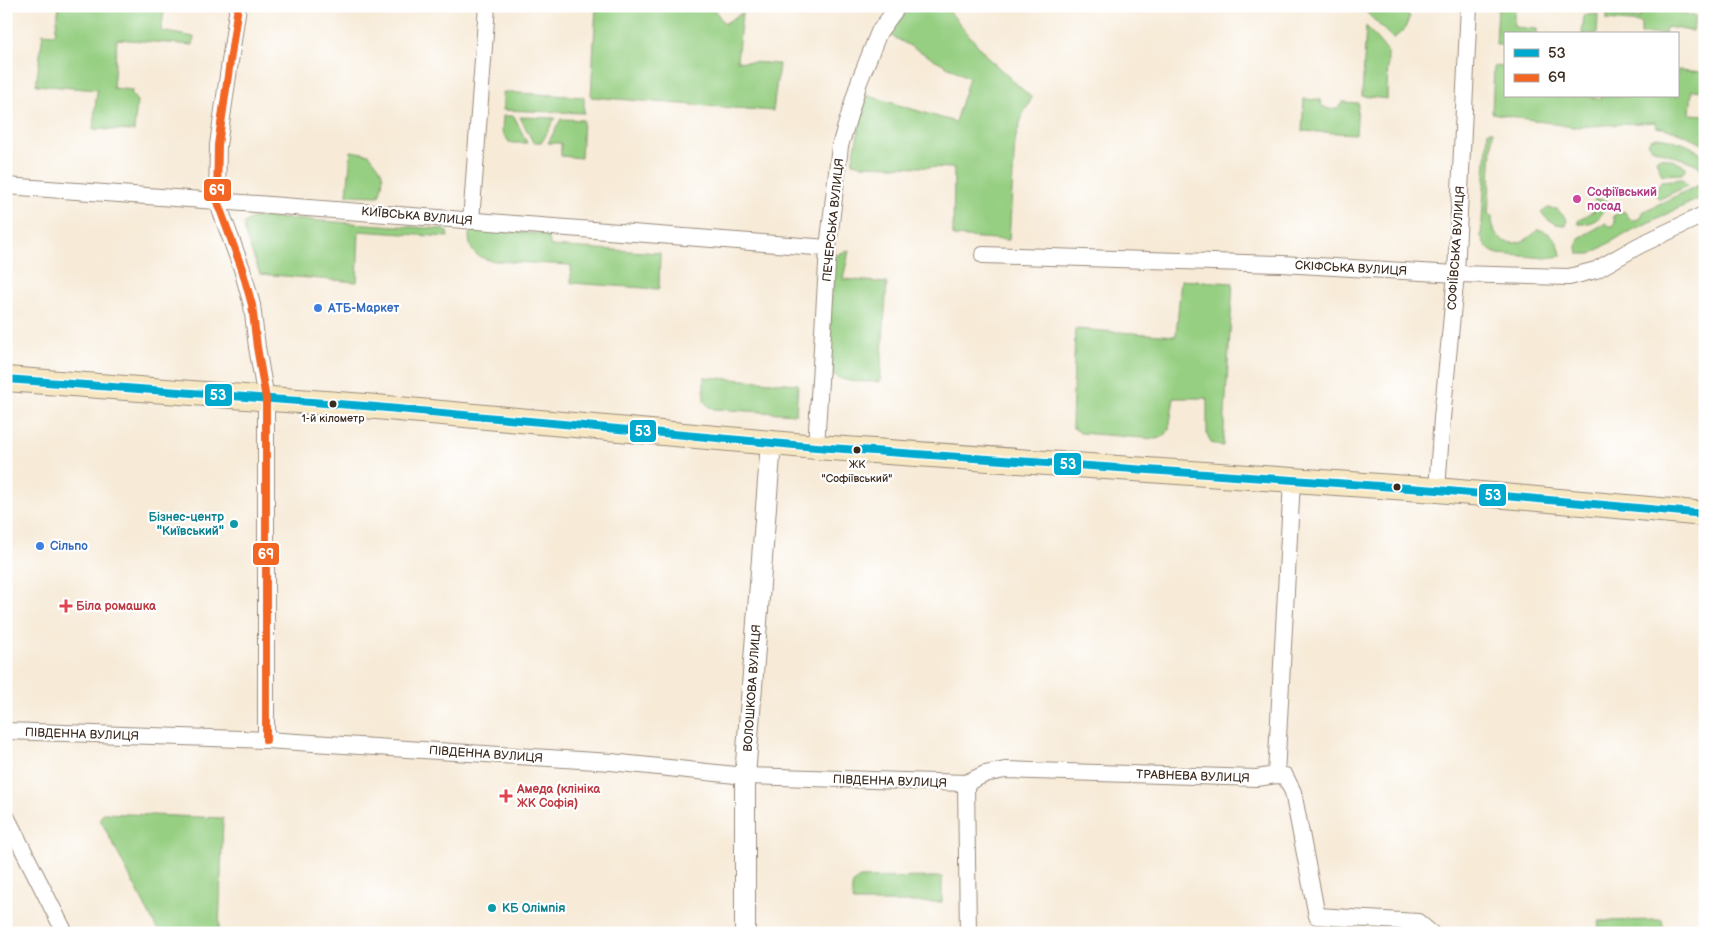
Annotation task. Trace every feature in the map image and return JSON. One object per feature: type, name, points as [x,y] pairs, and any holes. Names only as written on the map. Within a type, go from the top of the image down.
[{"type":"main road","points":[[6,379],[365,406],[771,443],[1438,490],[1705,514]]},
{"type":"street","points":[[238,6],[218,145],[217,200],[242,270],[252,305],[266,399],[266,740]]},
{"type":"street","points":[[471,220],[487,6]]},
{"type":"street","name":"ПЕЧЕРСЬКА ВУЛИЦЯ","points":[[816,446],[828,248],[840,146],[859,82],[879,32],[898,6]]},
{"type":"street","name":"СОФІЇВСЬКА ВУЛИЦЯ","points":[[1438,490],[1442,418],[1456,274],[1469,6]]},
{"type":"street","name":"КИЇВСЬКА ВУЛИЦЯ","points":[[6,186],[217,200],[828,248]]},
{"type":"street","name":"СКІФСЬКА ВУЛИЦЯ","points":[[983,255],[1282,264],[1456,274],[1569,277],[1596,270],[1638,246],[1705,214]]},
{"type":"street","name":"ВОЛОШКОВА ВУЛИЦЯ","points":[[746,933],[745,776],[771,443]]},
{"type":"street","points":[[1292,481],[1276,775],[1285,776],[1293,792],[1317,916],[1418,922],[1431,933]]},
{"type":"street","name":"ПІВДЕННА ВУЛИЦЯ","points":[[6,731],[266,740],[611,762],[745,776],[966,783]]},
{"type":"street","name":"ТРАВНЕВА ВУЛИЦЯ","points":[[966,783],[985,774],[1004,770],[1257,778],[1276,775]]},
{"type":"street","points":[[966,783],[968,933]]},
{"type":"street","points":[[6,816],[65,933]]},
{"type":"green space","points":[[59,6],[165,6],[161,31],[194,37],[193,45],[117,39],[113,88],[132,90],[131,94],[137,101],[134,131],[93,129],[97,90],[36,85],[43,33],[55,34]]},
{"type":"green space","points":[[596,6],[692,6],[714,8],[724,24],[742,13],[737,61],[779,64],[773,111],[591,97]]},
{"type":"green space","points":[[912,6],[945,6],[989,59],[1032,98],[1023,114],[1015,140],[1009,240],[953,236],[954,168],[852,163],[866,95],[955,122],[969,78],[888,34]]},
{"type":"green space","points":[[1367,6],[1395,6],[1397,12],[1410,17],[1404,30],[1393,39],[1366,12]]},
{"type":"green space","points":[[1498,6],[1518,6],[1514,12],[1514,27],[1537,29],[1537,32],[1504,32],[1504,45],[1496,45]]},
{"type":"green space","points":[[1642,6],[1666,6],[1696,17],[1692,31],[1666,27],[1665,32],[1641,32],[1641,23],[1607,20],[1607,14],[1640,18]]},
{"type":"green space","points":[[1598,14],[1597,32],[1582,32],[1584,15]]},
{"type":"green space","points":[[1366,26],[1388,52],[1387,99],[1362,96]]},
{"type":"green space","points":[[1494,66],[1504,67],[1504,98],[1678,98],[1678,70],[1705,72],[1705,91],[1692,90],[1690,114],[1705,115],[1705,146],[1682,134],[1656,127],[1655,122],[1573,127],[1492,113]]},
{"type":"green space","points":[[503,92],[584,97],[584,113],[503,110]]},
{"type":"green space","points":[[1304,99],[1320,100],[1322,106],[1329,109],[1337,109],[1343,102],[1358,103],[1356,134],[1302,131]]},
{"type":"green space","points":[[503,116],[514,116],[527,143],[510,143],[502,132]]},
{"type":"green space","points":[[520,117],[555,118],[542,142],[533,142]]},
{"type":"green space","points":[[561,119],[583,120],[581,158],[561,156],[561,143],[548,143]]},
{"type":"green space","points":[[1488,131],[1493,131],[1488,215],[1492,216],[1496,234],[1502,240],[1516,243],[1524,241],[1538,229],[1554,238],[1559,246],[1561,256],[1546,258],[1498,254],[1489,250],[1486,245],[1481,236]]},
{"type":"green space","points":[[1656,137],[1676,141],[1691,147],[1702,156],[1705,161],[1705,169],[1702,171],[1694,163],[1651,148],[1648,142]]},
{"type":"green space","points":[[351,151],[369,154],[380,169],[383,178],[379,196],[347,195]]},
{"type":"green space","points":[[1660,157],[1673,160],[1686,167],[1682,174],[1662,175],[1656,160]]},
{"type":"green space","points":[[1682,179],[1687,186],[1660,199],[1654,194],[1661,181]]},
{"type":"green space","points":[[1705,182],[1705,196],[1626,233],[1591,254],[1578,254],[1579,238],[1606,223],[1609,226],[1613,226],[1615,222],[1613,216],[1624,211],[1631,220],[1636,220],[1641,217],[1642,212]]},
{"type":"green space","points":[[1595,199],[1607,200],[1604,211],[1594,221],[1578,224],[1578,221],[1594,212]]},
{"type":"green space","points":[[1548,208],[1557,209],[1567,220],[1566,225],[1552,222],[1546,218],[1541,213]]},
{"type":"green space","points":[[252,218],[442,229],[447,232],[448,237],[359,231],[357,282],[260,274],[245,234],[244,223]]},
{"type":"green space","points":[[473,230],[547,234],[551,246],[660,253],[659,289],[571,283],[571,265],[495,261],[483,258],[472,250],[469,234]]},
{"type":"green space","points":[[849,251],[843,279],[887,283],[880,382],[845,380],[834,375],[828,365],[834,258],[840,253]]},
{"type":"green space","points":[[1181,280],[1233,283],[1223,446],[1211,443],[1207,434],[1207,398],[1174,398],[1169,429],[1165,436],[1156,439],[1081,433],[1072,427],[1075,329],[1176,336]]},
{"type":"green space","points":[[704,377],[798,384],[796,414],[715,409],[709,407],[704,401]]},
{"type":"green space","points":[[103,813],[223,818],[219,931],[162,933],[156,927],[100,819]]},
{"type":"green space","points":[[942,877],[942,902],[853,902],[853,885],[860,878]]},
{"type":"green space","points":[[1662,920],[1664,933],[1598,933],[1599,921]]},
{"type":"transit line","name":"69","points":[[238,6],[218,145],[217,201],[242,269],[252,305],[266,399],[266,740]]},
{"type":"transit line","name":"53","points":[[6,379],[365,406],[816,447],[1437,490],[1705,514]]},
{"type":"place","name":"Софіївський посад","points":[[1577,199]]},
{"type":"place","name":"АТБ-Маркет","points":[[318,308]]},
{"type":"place","name":"1-й кілометр","points":[[333,404]]},
{"type":"place","name":"ЖК \"Софіївський\"","points":[[857,450]]},
{"type":"place","name":"Бізнес-центр \"Київський\"","points":[[234,524]]},
{"type":"place","name":"Сільпо","points":[[40,546]]},
{"type":"place","name":"Біла ромашка","points":[[66,606]]},
{"type":"place","name":"Амеда (клініка ЖК Софія)","points":[[506,796]]},
{"type":"place","name":"КБ Олімпія","points":[[492,908]]}]
